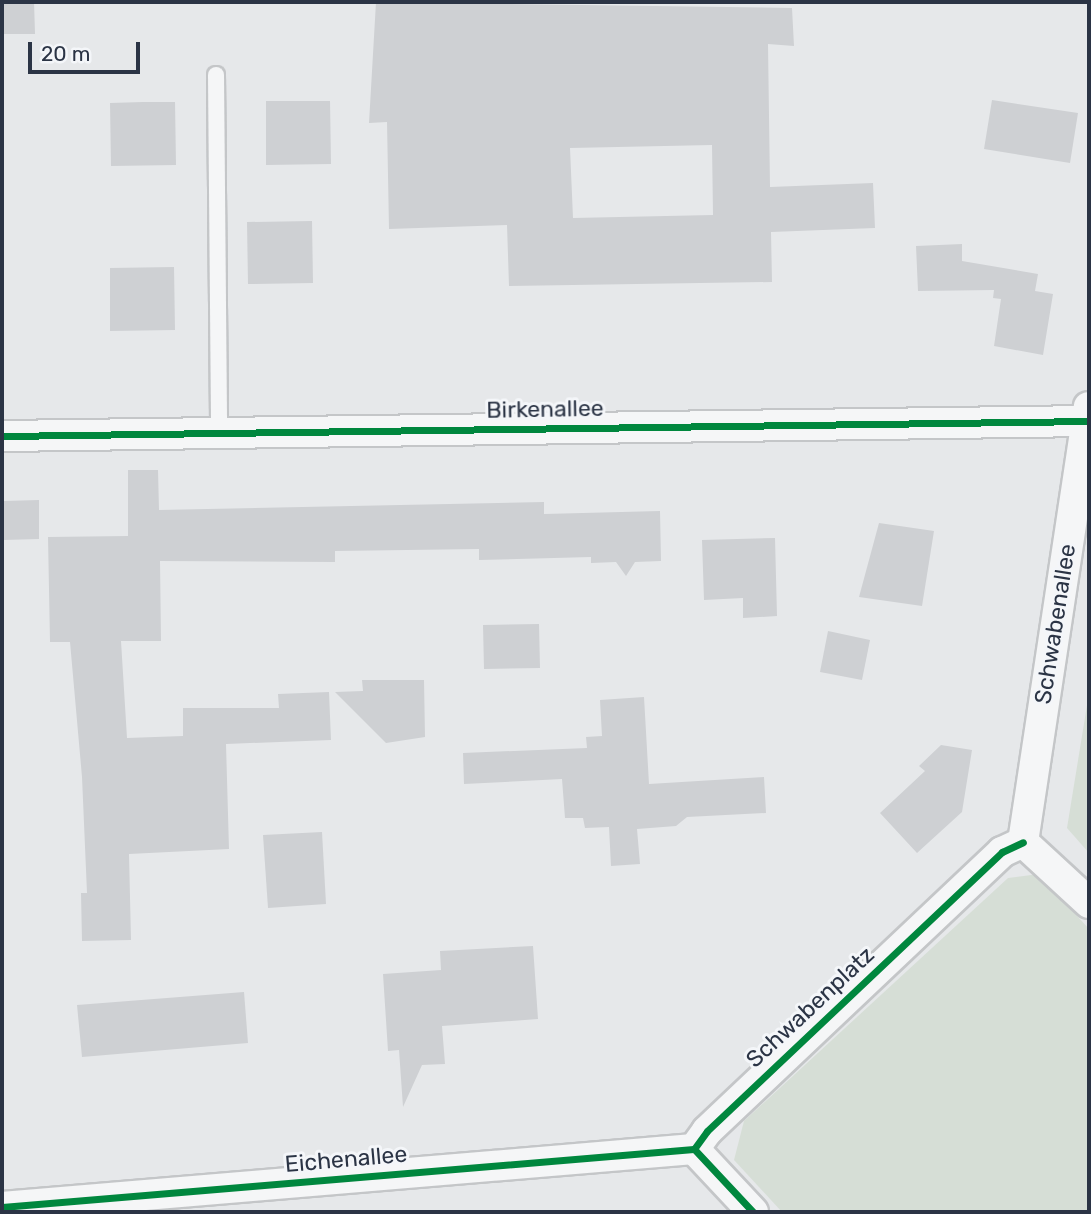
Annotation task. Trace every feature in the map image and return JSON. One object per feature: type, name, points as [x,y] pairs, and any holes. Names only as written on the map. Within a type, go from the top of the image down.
[{"type":"street","name":"Birkenallee","points":[[2,436],[1088,416]]},
{"type":"street","name":"Schwabenallee","points":[[1023,842],[1088,416]]},
{"type":"street","points":[[1023,842],[1040,851],[1089,903]]},
{"type":"street","name":"Schwabenplatz","points":[[694,1149],[992,861],[1023,842]]},
{"type":"street","points":[[694,1149],[753,1212]]},
{"type":"street","name":"Eichenallee","points":[[2,1207],[694,1149]]},
{"type":"lane","points":[[216,75],[219,432]]},
{"type":"shaded area","points":[[1089,693],[1089,853],[1067,828]]},
{"type":"shaded area","points":[[1039,874],[1089,929],[1089,1212],[782,1212],[734,1160],[744,1121],[1008,878]]},
{"type":"building","points":[[2,2],[34,2],[35,34],[2,34]]},
{"type":"building","points":[[376,2],[792,8],[794,46],[768,44],[770,187],[873,183],[875,228],[771,232],[772,282],[509,286],[507,225],[389,229],[387,122],[369,123]],"holes":[[[712,145],[713,215],[573,218],[570,148]]]},
{"type":"building","points":[[992,100],[1078,113],[1070,163],[984,149]]},
{"type":"building","points":[[266,101],[330,101],[331,164],[266,165]]},
{"type":"building","points":[[175,102],[176,165],[111,166],[110,103]]},
{"type":"building","points":[[312,221],[313,283],[248,284],[247,222]]},
{"type":"building","points":[[962,244],[962,261],[1038,274],[1035,291],[1053,294],[1043,355],[994,346],[1001,299],[993,298],[994,290],[918,291],[916,246]]},
{"type":"building","points":[[174,267],[175,330],[110,331],[110,268]]},
{"type":"building","points":[[128,470],[158,470],[159,510],[544,502],[544,514],[660,511],[661,561],[635,562],[626,576],[616,562],[591,563],[591,557],[479,560],[479,549],[335,551],[335,562],[160,561],[161,641],[121,641],[127,738],[183,736],[183,708],[279,708],[278,694],[329,692],[331,740],[226,744],[229,849],[129,854],[131,940],[82,941],[81,893],[87,893],[82,777],[70,642],[50,642],[48,537],[128,536]]},
{"type":"building","points":[[39,500],[39,539],[4,540],[4,501]]},
{"type":"building","points":[[879,523],[934,531],[922,606],[859,597]]},
{"type":"building","points":[[775,538],[777,616],[743,618],[743,598],[704,600],[702,540]]},
{"type":"building","points":[[539,624],[540,668],[484,669],[483,625]]},
{"type":"building","points":[[828,631],[870,640],[862,680],[820,672]]},
{"type":"building","points":[[362,680],[424,680],[425,737],[386,743],[335,692],[363,691]]},
{"type":"building","points":[[644,697],[649,784],[764,777],[766,813],[687,817],[676,826],[637,829],[640,864],[611,866],[609,827],[585,828],[583,818],[565,818],[562,779],[464,784],[463,753],[587,748],[586,737],[602,736],[600,700]]},
{"type":"building","points":[[941,745],[972,750],[962,812],[917,853],[880,813],[925,771],[919,766]]},
{"type":"building","points":[[322,832],[326,904],[268,908],[263,835]]},
{"type":"building","points":[[533,946],[538,1019],[442,1026],[445,1064],[422,1065],[403,1107],[399,1050],[388,1051],[383,974],[441,970],[440,951]]},
{"type":"building","points":[[244,992],[248,1043],[82,1057],[77,1005]]},
{"type":"cycle path","points":[[2,436],[1089,421]]},
{"type":"cycle path","points":[[753,1212],[694,1149],[707,1131],[1002,852],[1023,842]]},
{"type":"cycle path","points":[[2,1207],[694,1149]]}]
